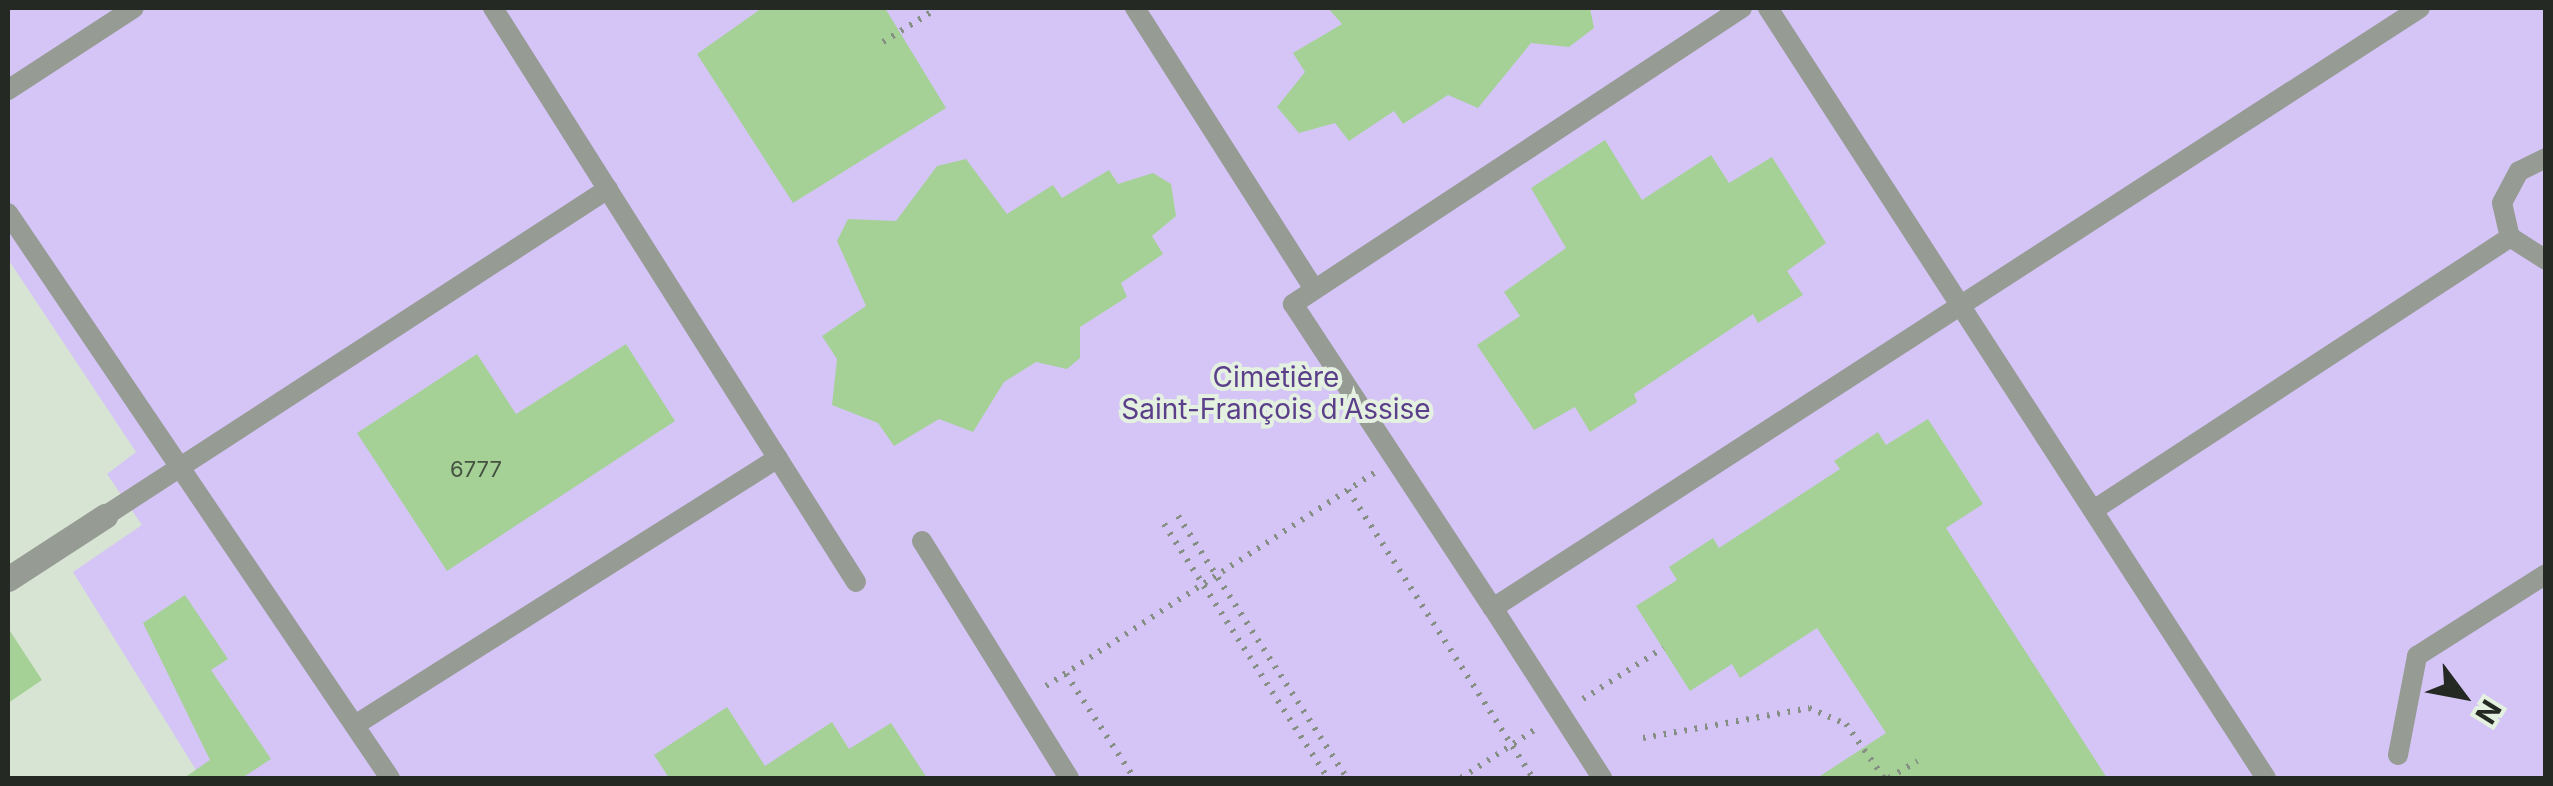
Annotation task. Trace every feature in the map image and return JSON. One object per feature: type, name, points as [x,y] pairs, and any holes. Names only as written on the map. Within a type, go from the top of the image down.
[{"type":"street","points":[[8,579],[105,516]]},
{"type":"lane","points":[[8,90],[134,8]]},
{"type":"lane","points":[[493,8],[856,582]]},
{"type":"lane","points":[[1136,8],[1314,290]]},
{"type":"lane","points":[[1602,778],[1294,304],[1742,8]]},
{"type":"lane","points":[[1768,8],[2266,778]]},
{"type":"lane","points":[[1493,608],[2420,8]]},
{"type":"lane","points":[[2510,237],[2508,185],[2546,158]]},
{"type":"lane","points":[[105,516],[608,189]]},
{"type":"lane","points":[[8,212],[390,778]]},
{"type":"lane","points":[[2095,509],[2510,237]]},
{"type":"lane","points":[[2510,237],[2546,260]]},
{"type":"lane","points":[[355,726],[778,458]]},
{"type":"lane","points":[[922,541],[1070,778]]},
{"type":"lane","points":[[2398,755],[2417,656],[2546,574]]},
{"type":"path","points":[[883,42],[934,11]]},
{"type":"path","points":[[1052,682],[1367,477]]},
{"type":"path","points":[[1348,490],[1533,778]]},
{"type":"path","points":[[1178,516],[1348,778]]},
{"type":"path","points":[[1164,524],[1328,778]]},
{"type":"path","points":[[1574,704],[1663,648]]},
{"type":"path","points":[[1066,674],[1134,778]]},
{"type":"path","points":[[1643,738],[1810,708],[1846,724],[1886,778],[1917,761]]},
{"type":"path","points":[[1461,778],[1544,724]]},
{"type":"green space","name":"Cimetière Saint-François d'Assise","points":[[8,8],[2545,8],[2545,778],[201,778],[73,572],[142,525],[107,474],[136,452],[8,259]]},
{"type":"building","points":[[762,8],[885,8],[946,108],[793,203],[697,54]]},
{"type":"building","points":[[1328,8],[1590,8],[1594,28],[1569,47],[1531,43],[1478,108],[1448,95],[1403,124],[1394,111],[1349,141],[1335,123],[1299,133],[1277,107],[1305,72],[1293,53],[1342,24]]},
{"type":"building","points":[[1605,140],[1642,200],[1711,155],[1729,183],[1772,157],[1826,243],[1787,271],[1803,295],[1758,323],[1753,314],[1634,394],[1637,402],[1590,432],[1575,407],[1534,430],[1477,345],[1520,316],[1504,292],[1566,248],[1531,188]]},
{"type":"building","points":[[966,159],[1007,214],[1053,185],[1062,198],[1109,170],[1118,184],[1153,173],[1171,184],[1176,216],[1152,236],[1163,254],[1121,283],[1127,297],[1080,327],[1080,358],[1067,369],[1036,362],[1004,382],[973,432],[939,419],[894,446],[878,423],[832,405],[837,359],[822,336],[866,306],[837,241],[848,219],[896,221],[937,166]]},
{"type":"building","points":[[626,344],[675,421],[447,571],[357,433],[477,354],[516,414]]},
{"type":"building","points":[[1928,419],[1983,504],[1946,528],[2107,778],[1817,778],[1886,733],[1817,628],[1740,678],[1732,664],[1690,691],[1636,606],[1677,580],[1669,567],[1713,538],[1719,548],[1840,469],[1834,461],[1878,432],[1886,445]]},
{"type":"building","points":[[185,595],[228,659],[211,670],[271,759],[242,778],[184,778],[210,760],[143,623]]},
{"type":"building","points":[[8,628],[42,680],[8,703]]},
{"type":"building","points":[[727,707],[765,766],[832,722],[849,749],[891,723],[927,778],[669,778],[654,755]]}]
